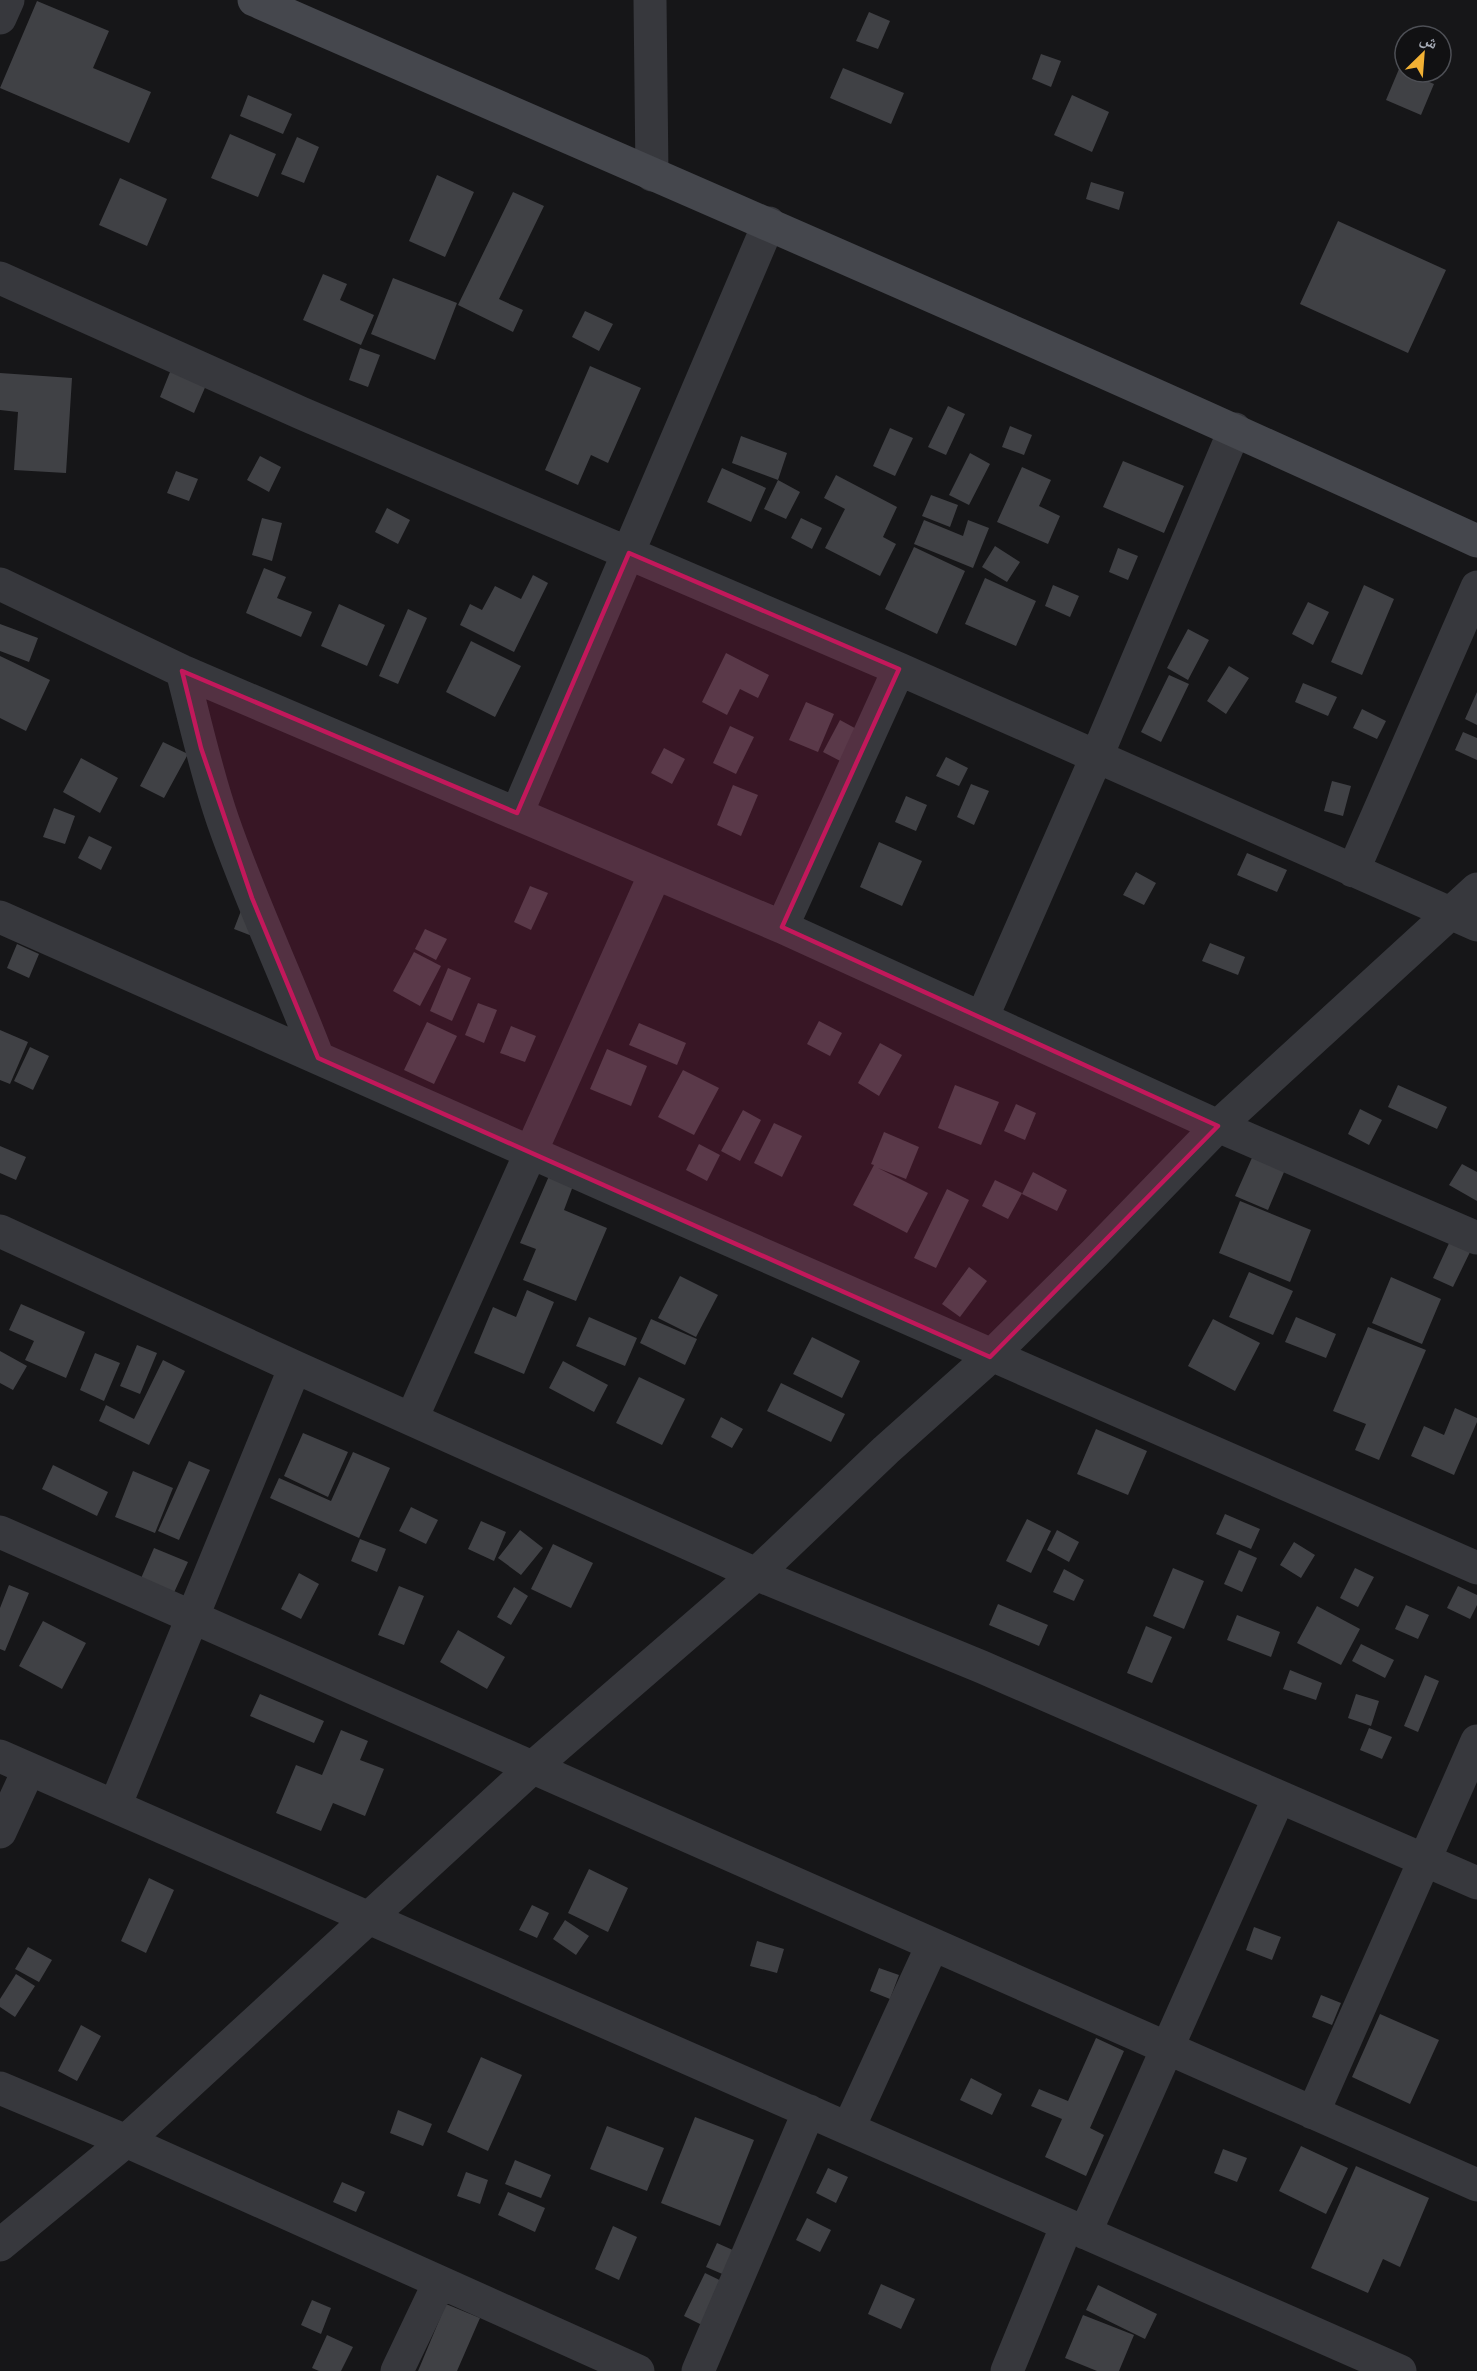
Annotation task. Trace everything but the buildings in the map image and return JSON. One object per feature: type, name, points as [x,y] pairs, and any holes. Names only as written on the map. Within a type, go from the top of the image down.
[{"type":"main road","points":[[254,0],[652,175],[769,223],[1235,429],[1477,541]]},
{"type":"street","points":[[0,18],[8,0]]},
{"type":"street","points":[[650,0],[652,175]]},
{"type":"street","points":[[517,813],[769,223]]},
{"type":"street","points":[[0,278],[301,412],[899,669],[1464,919]]},
{"type":"street","points":[[982,1018],[1096,758],[1235,429]]},
{"type":"street","points":[[0,585],[182,671],[782,927],[1218,1126],[1477,1238]]},
{"type":"street","points":[[1353,871],[1477,587]]},
{"type":"street","points":[[782,927],[899,669]]},
{"type":"street","points":[[182,671],[201,748],[223,820],[252,898],[290,985],[318,1058]]},
{"type":"street","points":[[412,1418],[655,874]]},
{"type":"street","points":[[0,2245],[126,2141],[533,1767],[756,1574],[886,1450],[990,1357],[1218,1126],[1464,919],[1477,888]]},
{"type":"street","points":[[0,918],[532,1151],[990,1357],[1477,1568]]},
{"type":"street","points":[[0,1231],[295,1367],[756,1574],[982,1667],[1477,1883]]},
{"type":"street","points":[[115,1806],[295,1367]]},
{"type":"street","points":[[0,1532],[1477,2185]]},
{"type":"street","points":[[1313,2113],[1477,1741]]},
{"type":"street","points":[[0,1756],[1400,2371]]},
{"type":"street","points":[[0,1832],[29,1768]]},
{"type":"street","points":[[1007,2371],[1167,2048],[1279,1797]]},
{"type":"street","points":[[849,2127],[932,1946]]},
{"type":"street","points":[[0,2088],[126,2141],[638,2371]]},
{"type":"street","points":[[698,2371],[809,2111]]},
{"type":"street","points":[[397,2371],[439,2283]]},
{"type":"highlighted area","points":[[629,553],[899,669],[782,927],[1218,1126],[990,1357],[318,1058],[252,898],[201,748],[182,671],[517,813]]}]
